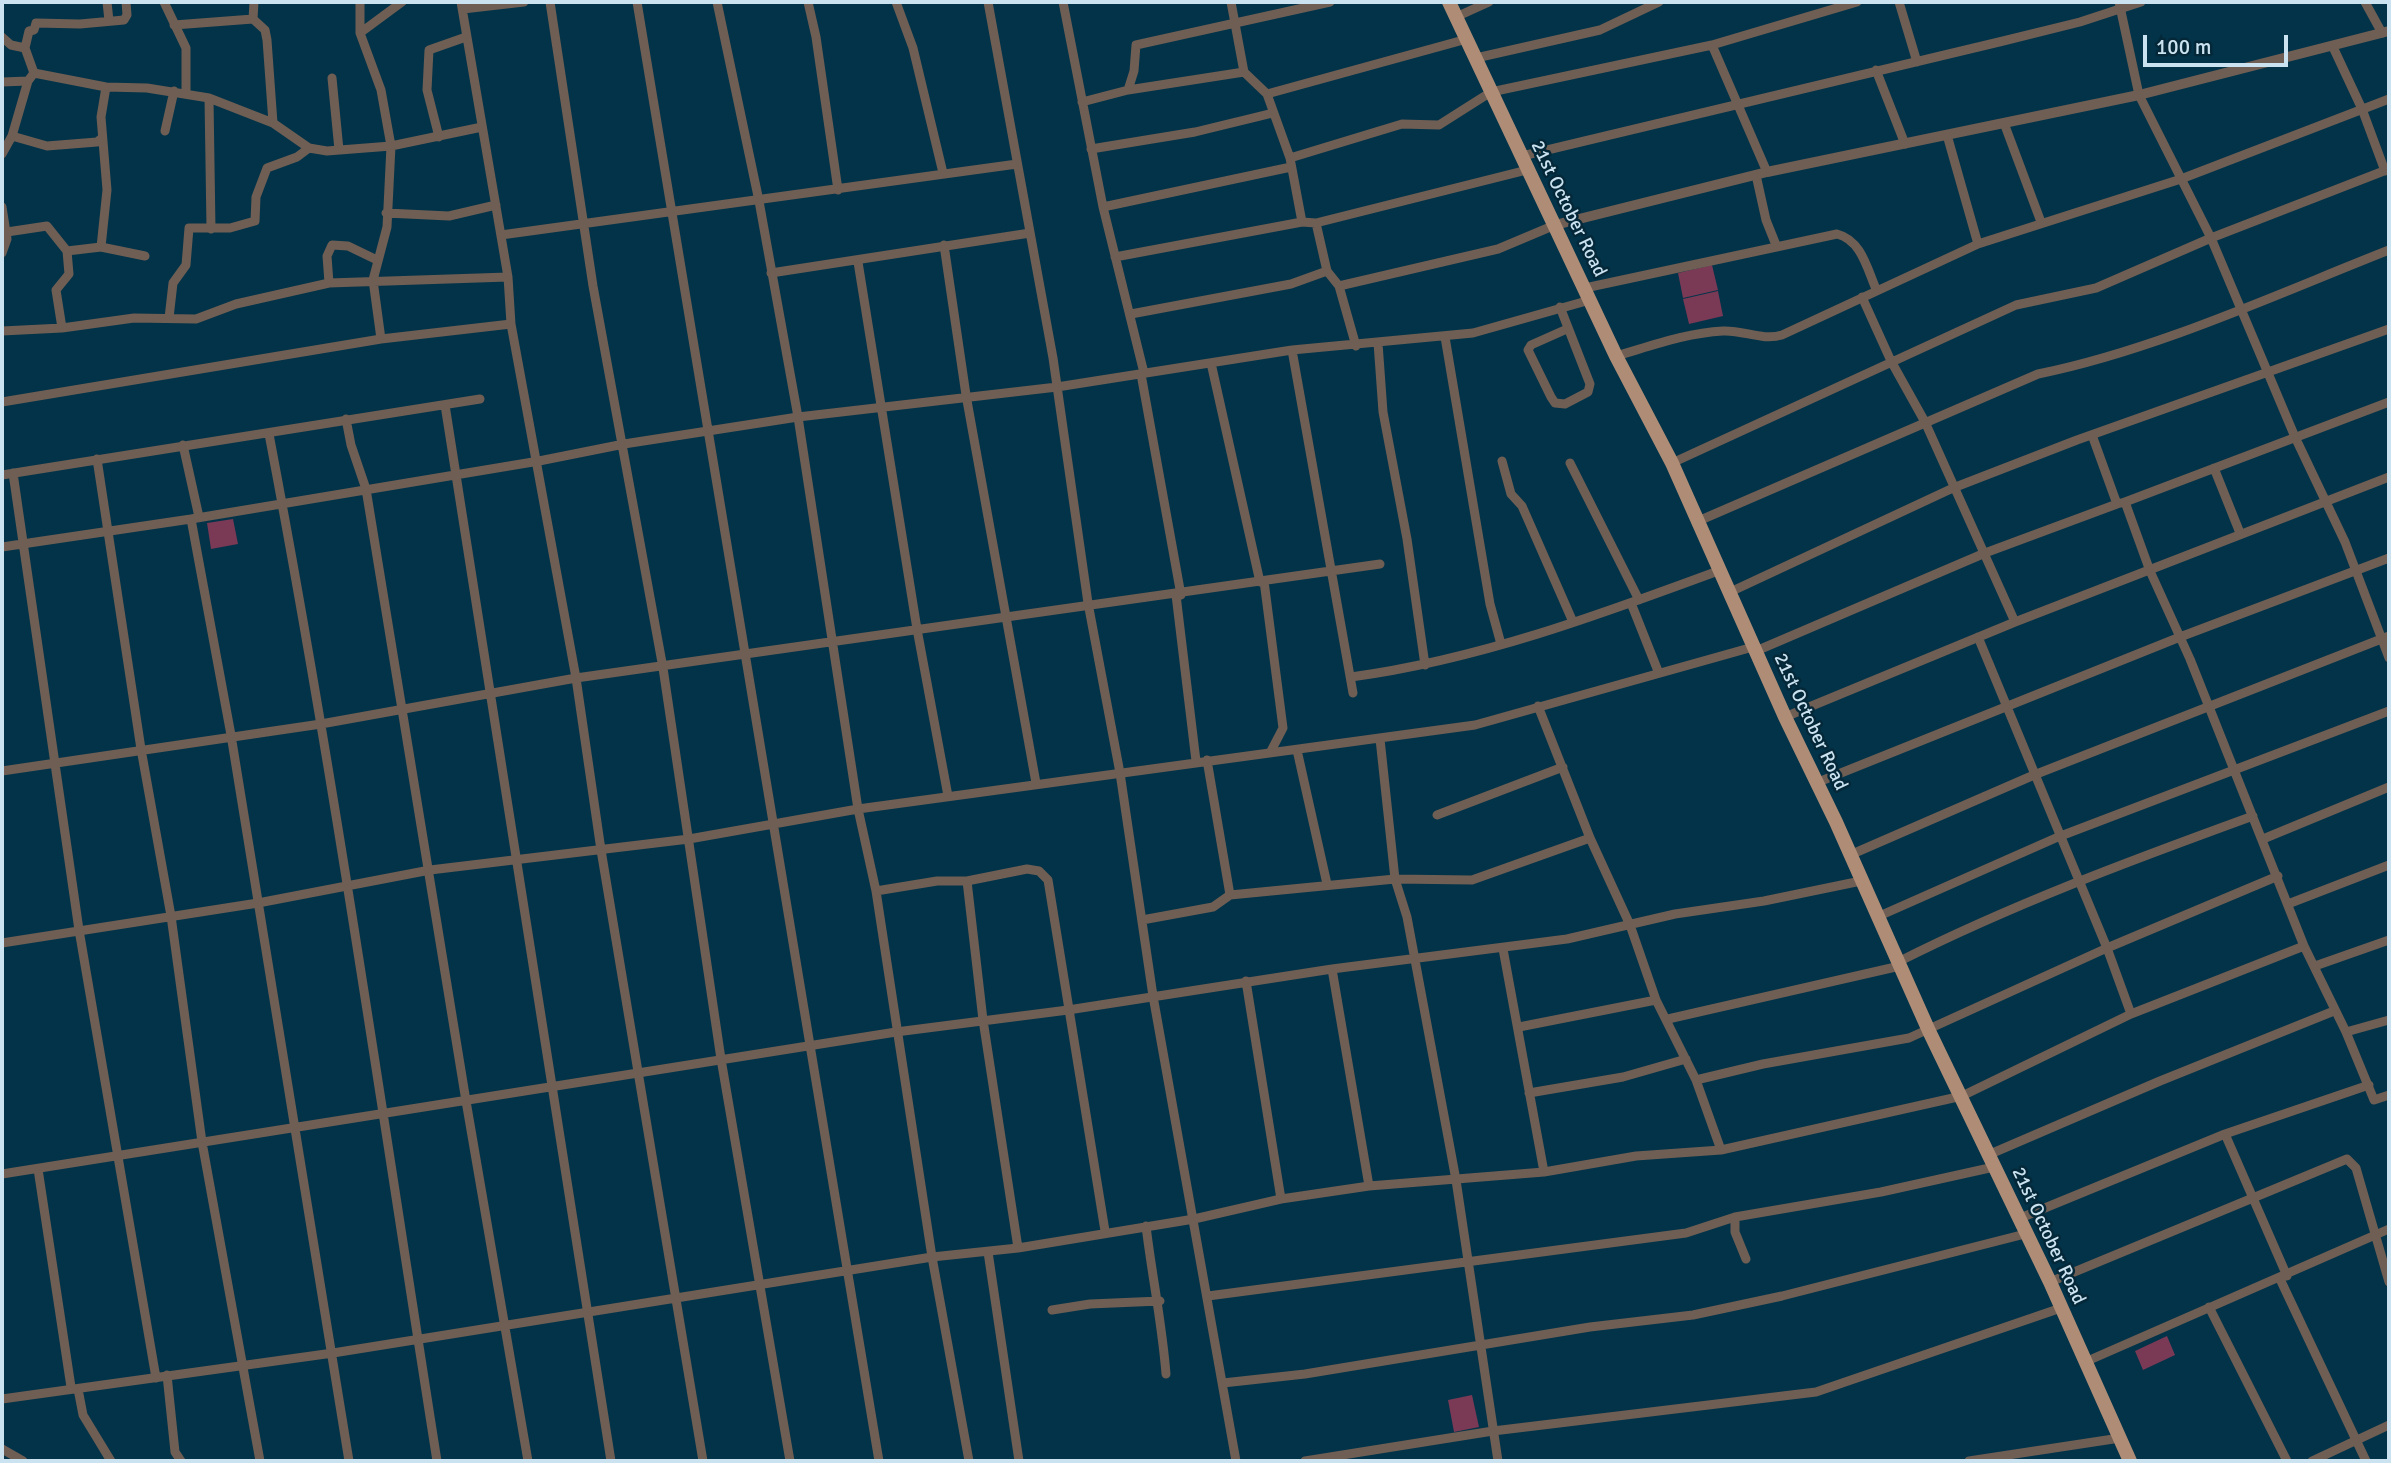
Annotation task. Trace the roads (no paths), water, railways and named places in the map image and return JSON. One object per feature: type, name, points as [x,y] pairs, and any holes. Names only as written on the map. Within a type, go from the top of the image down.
[{"type":"main road","name":"21st October Road","points":[[1449,2],[1616,356],[1672,463],[1785,718],[1929,1031],[2050,1282],[2130,1461]]},
{"type":"street","points":[[107,2],[109,21]]},
{"type":"street","points":[[2,154],[12,136],[31,77],[25,48],[29,31],[34,30],[36,23],[127,18],[126,2]]},
{"type":"street","points":[[164,2],[186,48],[186,92]]},
{"type":"street","points":[[253,19],[254,2]]},
{"type":"street","points":[[360,2],[360,33],[381,90],[391,146],[384,249],[377,260],[373,280],[381,339]]},
{"type":"street","points":[[360,33],[402,2]]},
{"type":"street","points":[[524,2],[462,5],[509,277],[511,324],[539,461],[576,678],[601,850],[703,1461]]},
{"type":"street","points":[[551,2],[593,286],[663,668],[721,1059],[790,1461]]},
{"type":"street","points":[[637,2],[670,214],[775,822],[809,1046],[850,1272],[879,1461]]},
{"type":"street","points":[[717,2],[760,201],[798,417],[858,809],[876,891],[932,1257],[969,1461]]},
{"type":"street","points":[[808,2],[816,37],[838,190]]},
{"type":"street","points":[[897,2],[913,48],[943,173]]},
{"type":"street","points":[[988,2],[1057,387],[1088,603],[1120,773],[1153,996],[1236,1461]]},
{"type":"street","points":[[1063,2],[1103,207],[1131,314],[1143,373],[1178,595],[1196,761]]},
{"type":"street","points":[[1231,2],[1244,72],[1267,94],[1290,162],[1302,222]]},
{"type":"street","points":[[1128,90],[1135,71],[1136,45],[1330,2]]},
{"type":"street","points":[[1456,17],[1489,2]]},
{"type":"street","points":[[1476,58],[1600,30],[1659,2]]},
{"type":"street","points":[[1103,207],[1290,162],[1402,124],[1439,125],[1491,92],[1712,46],[1857,2]]},
{"type":"street","points":[[1899,2],[1917,62]]},
{"type":"street","points":[[1115,257],[1302,222],[1316,223],[1525,163],[2141,2]]},
{"type":"street","points":[[1339,286],[1498,248],[1555,225],[1762,174],[2139,95],[2386,32],[2365,2]]},
{"type":"street","points":[[2120,6],[2139,95],[2211,238],[2295,437],[2327,501],[2385,637],[2389,658]]},
{"type":"street","points":[[174,25],[253,19],[265,30],[273,123]]},
{"type":"street","points":[[2,37],[11,45],[25,48]]},
{"type":"street","points":[[439,138],[427,90],[429,50],[466,37]]},
{"type":"street","points":[[1267,94],[1467,39]]},
{"type":"street","points":[[1712,46],[1740,106],[1762,174],[1766,220],[1776,245]]},
{"type":"street","points":[[1672,463],[2016,305],[2096,288],[2211,238],[2387,170],[2333,47]]},
{"type":"street","points":[[1876,70],[1905,144]]},
{"type":"street","points":[[1082,102],[1128,90],[1244,72]]},
{"type":"street","points":[[2,82],[31,77],[106,87],[186,92],[273,123],[309,148],[339,150],[391,146],[482,127]]},
{"type":"street","points":[[332,78],[339,150]]},
{"type":"street","points":[[101,247],[107,190],[101,117],[106,87]]},
{"type":"street","points":[[165,131],[174,91]]},
{"type":"street","points":[[209,98],[211,229]]},
{"type":"street","points":[[1616,356],[1697,333],[1732,331],[1771,338],[1978,244],[2181,179],[2389,99]]},
{"type":"street","points":[[1091,149],[1195,132],[1273,113]]},
{"type":"street","points":[[2004,123],[2041,222]]},
{"type":"street","points":[[1948,135],[1978,244]]},
{"type":"street","points":[[12,136],[47,146],[97,142],[102,138]]},
{"type":"street","points":[[169,318],[173,283],[186,265],[189,228],[230,228],[255,221],[256,197],[267,169],[297,157],[309,148]]},
{"type":"street","points":[[502,235],[585,222],[670,214],[1017,164]]},
{"type":"street","points":[[386,213],[449,216],[496,205]]},
{"type":"street","points":[[2,206],[7,232],[2,253]]},
{"type":"street","points":[[1316,223],[1327,271],[1339,286],[1356,346]]},
{"type":"street","points":[[7,232],[50,227],[67,251],[69,274],[56,290],[62,328]]},
{"type":"street","points":[[771,273],[858,262],[944,245],[1030,233]]},
{"type":"street","points":[[2,547],[195,518],[539,461],[624,444],[798,417],[1057,387],[1292,350],[1445,337],[1510,324],[1588,294],[1743,256],[1776,245],[1837,234],[1847,237],[1862,255],[1876,289]]},
{"type":"street","points":[[329,284],[327,256],[332,245],[348,246],[377,260]]},
{"type":"street","points":[[944,245],[966,396],[1036,783]]},
{"type":"street","points":[[67,251],[101,247],[145,256]]},
{"type":"street","points":[[1696,522],[2038,374],[2083,364],[2242,308],[2389,250]]},
{"type":"street","points":[[858,262],[884,407],[917,629],[948,796]]},
{"type":"street","points":[[1131,314],[1291,284],[1327,271]]},
{"type":"street","points":[[2,331],[62,328],[134,318],[195,319],[236,304],[329,284],[373,280],[509,277]]},
{"type":"street","points":[[1862,297],[1891,361],[1926,422],[1953,488],[2015,622]]},
{"type":"street","points":[[1560,307],[1590,384],[1588,392],[1565,404],[1555,402],[1551,397],[1528,350],[1531,345],[1567,330]]},
{"type":"street","points":[[2,402],[381,339],[511,324]]},
{"type":"street","points":[[1728,593],[1953,488],[2092,435],[2389,329]]},
{"type":"street","points":[[1445,337],[1490,604],[1501,644]]},
{"type":"street","points":[[1378,343],[1383,412],[1407,539],[1425,665]]},
{"type":"street","points":[[1292,350],[1353,693]]},
{"type":"street","points":[[1211,363],[1261,581],[1283,728],[1271,751]]},
{"type":"street","points":[[2,475],[183,445],[269,435],[346,419],[480,399]]},
{"type":"street","points":[[2,941],[258,903],[430,870],[689,839],[858,809],[1475,724],[1658,671],[1754,649],[1985,553],[2389,402]]},
{"type":"street","points":[[445,405],[611,1461]]},
{"type":"street","points":[[346,419],[351,445],[366,489],[528,1461]]},
{"type":"street","points":[[269,435],[348,885],[381,1115],[437,1461]]},
{"type":"street","points":[[2092,435],[2180,637],[2304,946],[2346,1032],[2374,1100],[2389,1095]]},
{"type":"street","points":[[183,445],[349,1461]]},
{"type":"street","points":[[97,459],[141,748],[170,916],[202,1142],[260,1461]]},
{"type":"street","points":[[1502,461],[1511,494],[1522,506],[1573,622]]},
{"type":"street","points":[[1570,463],[1635,601],[1658,671]]},
{"type":"street","points":[[2214,467],[2240,533]]},
{"type":"street","points":[[13,473],[79,930],[156,1378]]},
{"type":"street","points":[[1785,718],[2015,622],[2389,477]]},
{"type":"street","points":[[1816,783],[2180,637],[2389,558]]},
{"type":"street","points":[[2,771],[141,748],[321,724],[576,678],[832,644],[1088,603],[1178,595],[1380,564]]},
{"type":"street","points":[[1351,677],[1425,665],[1501,644],[1573,622],[1718,571]]},
{"type":"street","points":[[1978,637],[2058,837],[2107,948],[2131,1014]]},
{"type":"street","points":[[1850,855],[2034,775],[2385,637]]},
{"type":"street","points":[[1538,706],[1590,838],[1630,925],[1656,1000],[1668,1018],[1696,1080],[1721,1150]]},
{"type":"street","points":[[1877,917],[2058,837],[2389,711]]},
{"type":"street","points":[[1380,739],[1395,879],[1415,959],[1456,1180],[1498,1461]]},
{"type":"street","points":[[1297,750],[1327,884]]},
{"type":"street","points":[[1207,760],[1230,895]]},
{"type":"street","points":[[1437,814],[1563,767]]},
{"type":"street","points":[[2263,839],[2389,788]]},
{"type":"street","points":[[1668,1018],[1899,964],[1957,932],[2079,880],[2253,816]]},
{"type":"street","points":[[1142,920],[1213,907],[1230,895],[1395,879],[1472,880],[1590,838]]},
{"type":"street","points":[[2288,904],[2389,865]]},
{"type":"street","points":[[876,891],[937,881],[967,881],[1027,869],[1039,871],[1048,880],[1104,1231]]},
{"type":"street","points":[[1696,1080],[1763,1064],[1909,1038],[1929,1031],[2107,948],[2278,876]]},
{"type":"street","points":[[967,881],[983,1020],[1018,1248]]},
{"type":"street","points":[[2,1174],[896,1032],[1068,1010],[1332,969],[1503,949],[1861,881]]},
{"type":"street","points":[[2315,966],[2389,940]]},
{"type":"street","points":[[2,1399],[333,1353],[932,1257],[1018,1248],[1104,1231],[1194,1219],[1281,1199],[1369,1186],[1544,1172],[1636,1156],[1721,1150],[1962,1096],[2131,1014],[2304,946]]},
{"type":"street","points":[[1503,949],[1544,1172]]},
{"type":"street","points":[[1332,969],[1369,1186]]},
{"type":"street","points":[[1246,981],[1281,1199]]},
{"type":"street","points":[[1518,1027],[1656,1000]]},
{"type":"street","points":[[1208,1296],[1686,1233],[1735,1217],[1881,1192],[1991,1161],[2160,1081],[2334,1011]]},
{"type":"street","points":[[2346,1032],[2389,1020]]},
{"type":"street","points":[[1530,1093],[1623,1077],[1686,1059]]},
{"type":"street","points":[[2018,1219],[2225,1134],[2368,1085]]},
{"type":"street","points":[[2225,1134],[2284,1278],[2366,1461]]},
{"type":"street","points":[[2050,1282],[2347,1159],[2356,1168],[2389,1282]]},
{"type":"street","points":[[37,1169],[75,1388],[83,1415],[111,1461]]},
{"type":"street","points":[[1735,1217],[1735,1232],[1746,1259]]},
{"type":"street","points":[[1146,1226],[1152,1276],[1160,1301],[1166,1374]]},
{"type":"street","points":[[2085,1362],[2209,1307],[2284,1278],[2389,1229]]},
{"type":"street","points":[[1223,1383],[1305,1374],[1602,1325],[1693,1315],[1802,1291],[2025,1234]]},
{"type":"street","points":[[988,1252],[1019,1461]]},
{"type":"street","points":[[1052,1310],[1090,1304],[1160,1301]]},
{"type":"street","points":[[2209,1307],[2287,1461]]},
{"type":"street","points":[[1305,1461],[1493,1431],[1816,1392],[2061,1308]]},
{"type":"street","points":[[167,1375],[175,1452],[181,1461]]},
{"type":"street","points":[[2312,1461],[2389,1425]]},
{"type":"street","points":[[1969,1461],[2120,1438]]},
{"type":"street","points":[[2,1449],[21,1461]]}]
